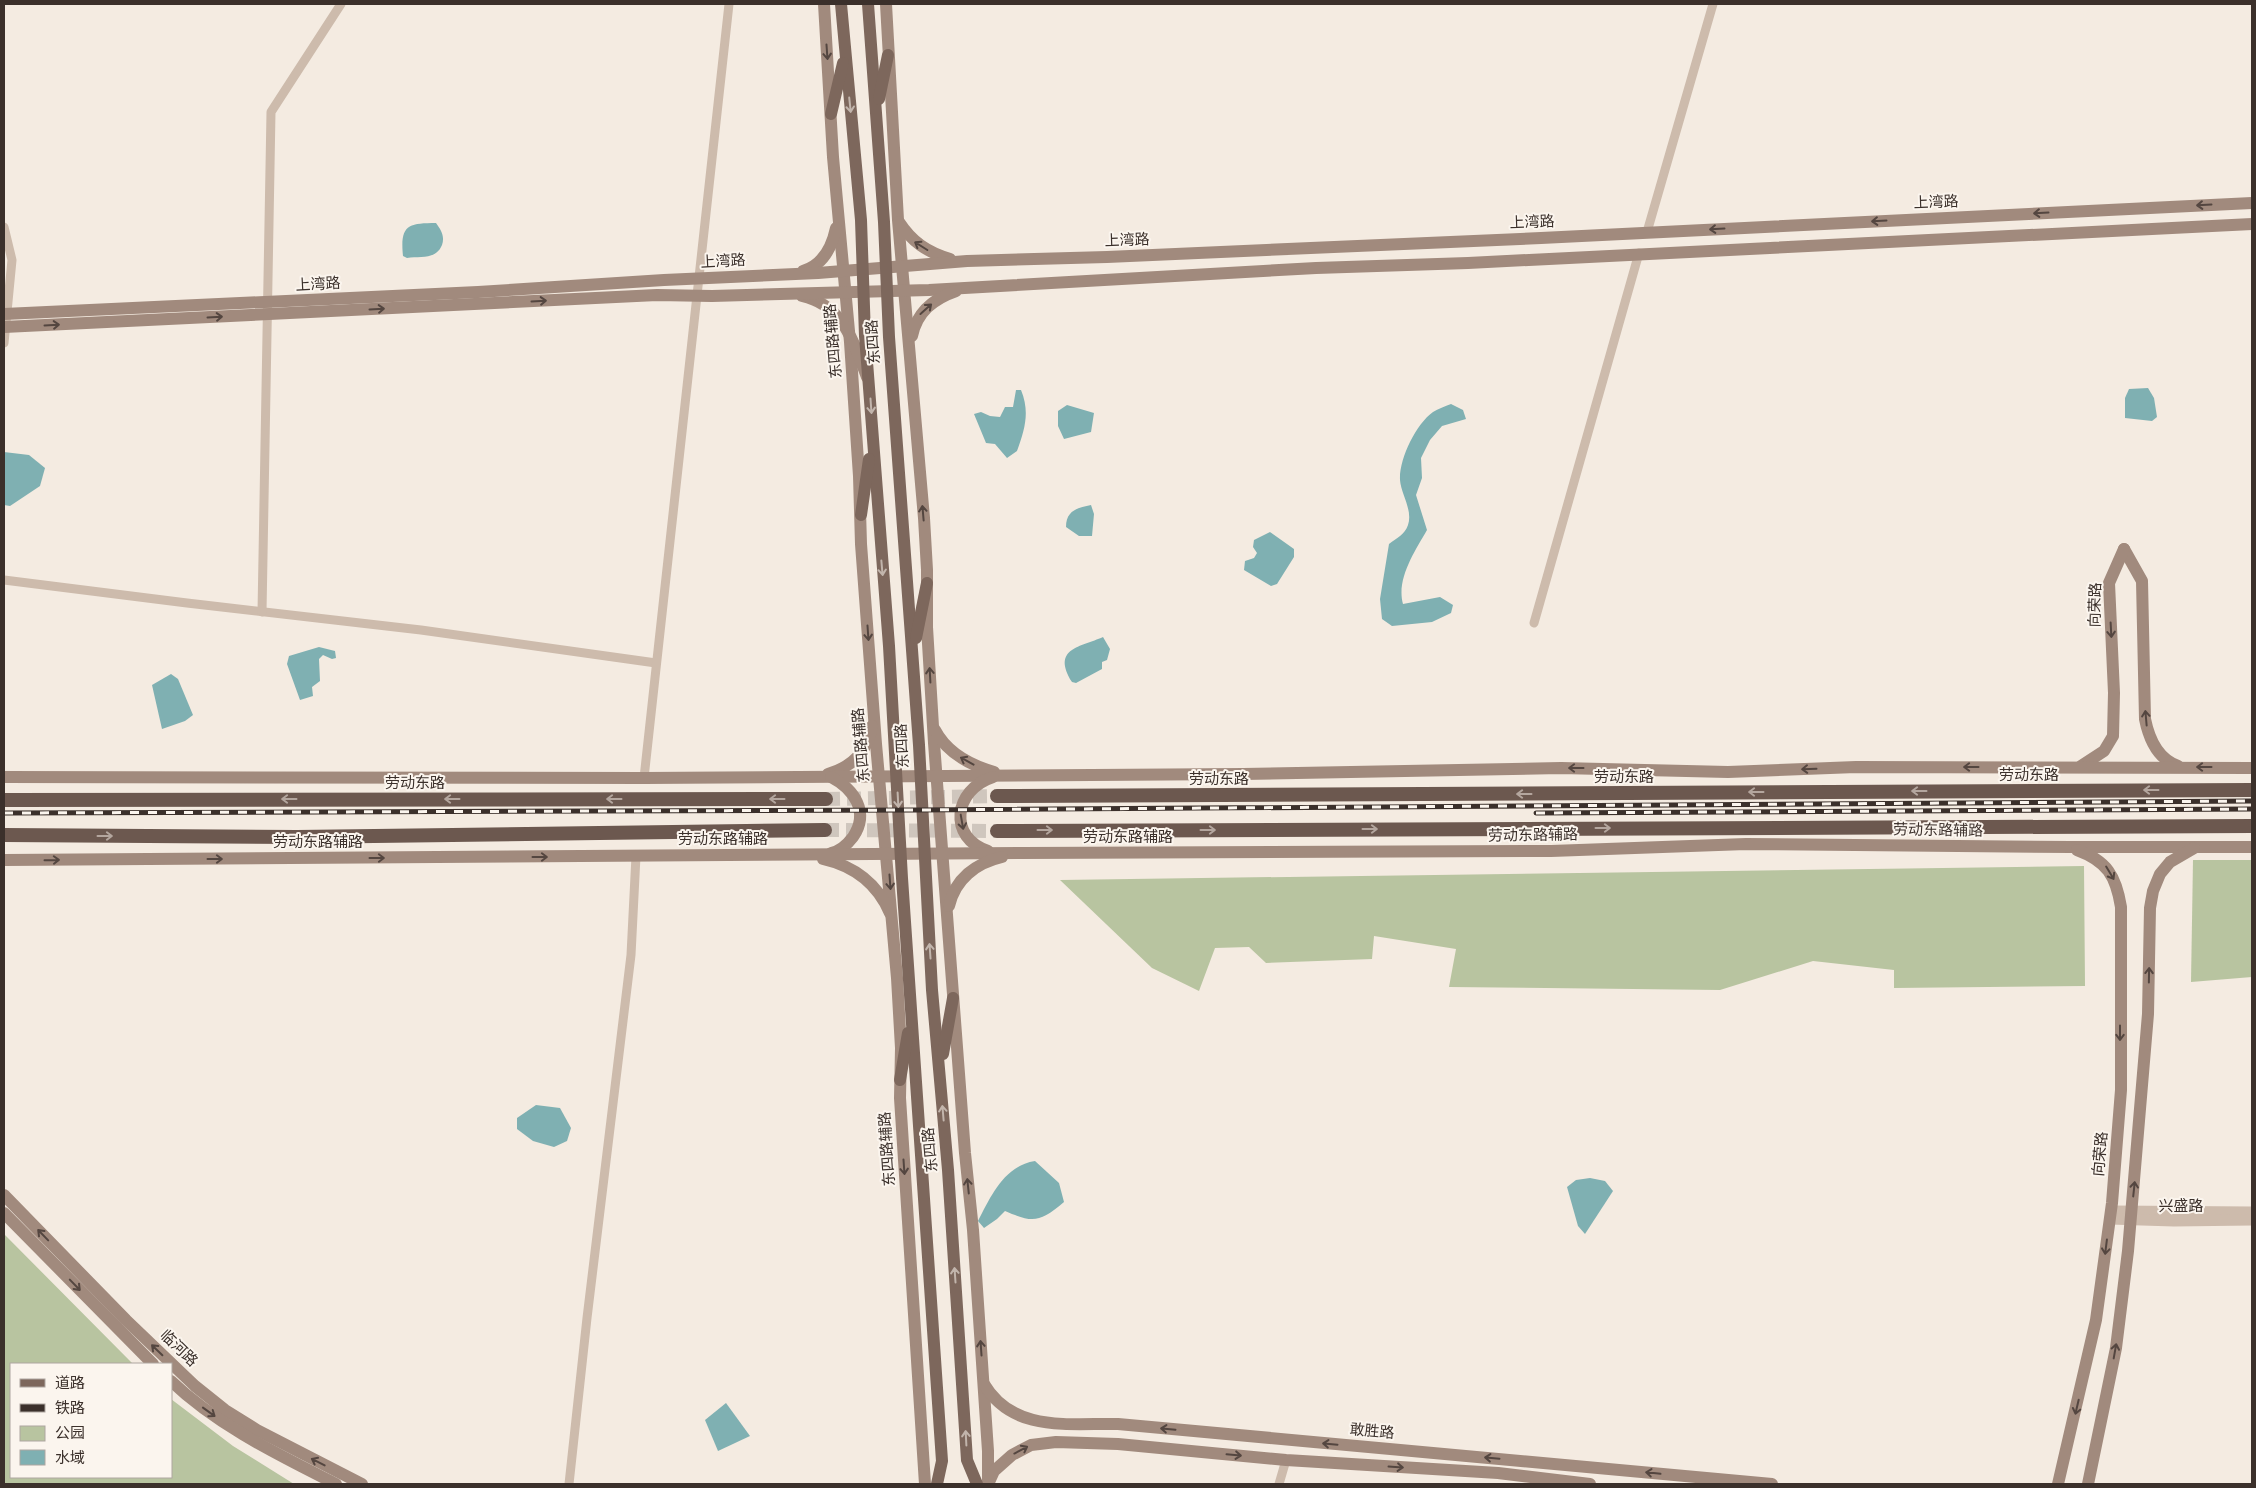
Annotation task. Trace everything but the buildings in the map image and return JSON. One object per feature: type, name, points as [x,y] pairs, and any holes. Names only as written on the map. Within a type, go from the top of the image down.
[{"type":"highway","name":"劳动东路","points":[[997,796],[2252,790]]},
{"type":"highway","name":"劳动东路","points":[[4,800],[826,799]]},
{"type":"highway","points":[[997,831],[2252,826]]},
{"type":"highway","points":[[4,835],[297,837],[825,830]]},
{"type":"main road","name":"东四路辅路","points":[[824,4],[838,213],[850,336],[874,711],[887,854],[901,1048],[900,1080],[903,1156],[925,1484]]},
{"type":"main road","name":"东四路","points":[[841,4],[856,154],[869,382],[942,1461],[936,1484]]},
{"type":"main road","name":"东四路","points":[[868,4],[915,683],[927,906],[967,1460],[977,1484]]},
{"type":"main road","points":[[886,4],[898,220],[910,351],[927,583],[927,627],[936,776],[966,1161],[974,1230],[984,1384],[988,1484]]},
{"type":"main road","points":[[831,114],[845,54]]},
{"type":"main road","points":[[876,116],[888,55]]},
{"type":"main road","points":[[880,179],[898,220],[913,241],[949,259],[967,261]]},
{"type":"main road","name":"上湾路","points":[[5,327],[967,261],[1117,257],[2252,203]]},
{"type":"main road","points":[[795,274],[814,266],[828,252],[835,234],[838,213]]},
{"type":"main road","name":"上湾路","points":[[5,314],[266,309],[648,296],[967,288],[1217,273],[1458,264],[1639,253],[2252,224]]},
{"type":"main road","points":[[910,351],[914,324],[919,315],[934,302],[967,288]]},
{"type":"main road","points":[[785,293],[814,298],[832,309],[850,336],[869,382]]},
{"type":"main road","points":[[861,515],[873,434]]},
{"type":"main road","name":"向荣路","points":[[2080,766],[2090,762],[2104,751],[2113,736],[2115,702],[2109,583],[2124,549],[2142,581],[2145,719],[2148,730],[2163,758],[2182,767]]},
{"type":"main road","points":[[913,655],[927,583]]},
{"type":"main road","points":[[915,683],[942,743],[965,761],[988,770],[1014,776]]},
{"type":"main road","points":[[813,777],[840,770],[858,757],[868,740],[874,711]]},
{"type":"main road","points":[[4,777],[644,778],[1243,774],[1578,768],[1728,772],[1856,768],[2080,766],[2252,768]]},
{"type":"main road","points":[[994,853],[985,851],[971,842],[964,830],[961,818],[962,802],[966,794],[977,784],[998,776]]},
{"type":"main road","points":[[824,855],[842,848],[853,836],[860,820],[860,807],[852,792],[831,777]]},
{"type":"main road","name":"劳动东路辅路","points":[[4,860],[943,853],[1551,852],[1746,844],[2070,848],[2252,846]]},
{"type":"main road","points":[[2088,1484],[2116,1348],[2132,1216],[2148,1014],[2150,908],[2153,891],[2160,874],[2170,862],[2197,846]]},
{"type":"main road","name":"向荣路","points":[[2058,1484],[2096,1320],[2110,1215],[2121,1090],[2122,907],[2119,891],[2107,868],[2088,854],[2070,848]]},
{"type":"main road","points":[[947,914],[950,898],[956,886],[974,867],[1019,853]]},
{"type":"main road","points":[[798,855],[838,862],[853,869],[877,891],[892,918],[908,965]]},
{"type":"main road","points":[[904,906],[908,895],[912,891],[922,894],[927,906]]},
{"type":"main road","points":[[940,1069],[954,998]]},
{"type":"main road","points":[[900,1080],[912,1013]]},
{"type":"main road","name":"临河路","points":[[4,1195],[170,1363]]},
{"type":"main road","name":"临河路","points":[[4,1213],[153,1363]]},
{"type":"main road","name":"临河路","points":[[172,1365],[194,1386],[257,1430],[362,1484]]},
{"type":"main road","name":"临河路","points":[[172,1382],[211,1414],[248,1438],[336,1484]]},
{"type":"main road","name":"敢胜路","points":[[984,1384],[990,1394],[1006,1409],[1015,1415],[1034,1421],[1118,1424],[1772,1484]]},
{"type":"main road","points":[[988,1484],[994,1471],[1012,1455],[1031,1445],[1056,1442],[1118,1444],[1286,1460],[1498,1473],[1590,1484]]},
{"type":"street","points":[[262,612],[271,112],[340,4]]},
{"type":"street","points":[[644,778],[728,4]]},
{"type":"street","points":[[1647,232],[1713,4]]},
{"type":"street","points":[[4,227],[12,260],[5,314],[4,343]]},
{"type":"street","points":[[1534,623],[1639,253]]},
{"type":"street","points":[[4,580],[430,631],[656,663]]},
{"type":"street","points":[[569,1484],[631,955],[636,856]]},
{"type":"street","name":"兴盛路","points":[[2132,1216],[2252,1212]]},
{"type":"street","name":"兴盛路","points":[[2110,1215],[2252,1220]]},
{"type":"street","points":[[1279,1484],[1286,1460]]},
{"type":"green space","points":[[2193,860],[2252,860],[2252,977],[2191,982]]},
{"type":"green space","points":[[2084,866],[2085,986],[1894,988],[1894,970],[1813,961],[1720,990],[1449,987],[1456,949],[1374,936],[1372,959],[1266,963],[1249,947],[1215,948],[1199,991],[1152,968],[1060,880]]},
{"type":"green space","points":[[4,1234],[132,1363],[10,1363],[10,1478],[172,1478],[172,1400],[233,1446],[294,1484],[4,1484]]},
{"type":"water","points":[[436,223],[443,236],[443,242],[436,253],[407,258],[403,256],[404,232],[408,228],[418,224]]},
{"type":"water","points":[[2148,388],[2154,398],[2157,417],[2152,421],[2125,418],[2125,398],[2129,389]]},
{"type":"water","points":[[1016,390],[1021,390],[1024,398],[1025,421],[1017,451],[1007,458],[995,444],[986,443],[974,414],[981,412],[990,416],[1000,417],[1005,407],[1013,407]]},
{"type":"water","points":[[1451,404],[1463,410],[1466,419],[1442,426],[1430,440],[1421,458],[1422,478],[1416,495],[1427,530],[1404,575],[1402,595],[1403,604],[1440,597],[1453,605],[1451,613],[1432,622],[1392,626],[1382,619],[1380,599],[1389,544],[1405,531],[1409,519],[1400,480],[1402,462],[1415,433],[1421,425],[1433,412]]},
{"type":"water","points":[[1067,405],[1094,413],[1091,432],[1064,439],[1058,426],[1058,411]]},
{"type":"water","points":[[4,452],[29,455],[45,468],[40,486],[10,506],[4,505]]},
{"type":"water","points":[[1091,505],[1094,514],[1092,536],[1079,536],[1066,527],[1070,513]]},
{"type":"water","points":[[1270,532],[1294,549],[1294,557],[1277,584],[1271,586],[1244,570],[1245,561],[1254,558],[1257,553],[1253,547],[1254,540]]},
{"type":"water","points":[[1103,637],[1110,649],[1107,660],[1102,662],[1102,669],[1076,683],[1072,682],[1066,671],[1065,662],[1067,655],[1071,650]]},
{"type":"water","points":[[319,647],[335,651],[336,658],[332,659],[323,655],[319,659],[320,681],[312,687],[313,696],[300,700],[287,664],[289,656]]},
{"type":"water","points":[[171,674],[178,679],[193,715],[185,721],[162,729],[152,685]]},
{"type":"water","points":[[536,1105],[560,1108],[571,1128],[567,1141],[554,1147],[533,1141],[517,1129],[517,1118]]},
{"type":"water","points":[[1035,1161],[1059,1183],[1064,1202],[1048,1214],[1036,1219],[1023,1218],[1005,1211],[984,1228],[978,1221],[1000,1184],[1015,1169]]},
{"type":"water","points":[[1590,1178],[1605,1181],[1613,1191],[1585,1234],[1578,1226],[1567,1187],[1576,1180]]},
{"type":"water","points":[[726,1403],[750,1436],[718,1451],[705,1420]]},
{"type":"tunnel","points":[[826,799],[997,796]]},
{"type":"tunnel","points":[[825,830],[997,831]]},
{"type":"railway","points":[[4,813],[918,810],[2252,801]]},
{"type":"railway","points":[[1536,813],[2252,809]]}]
